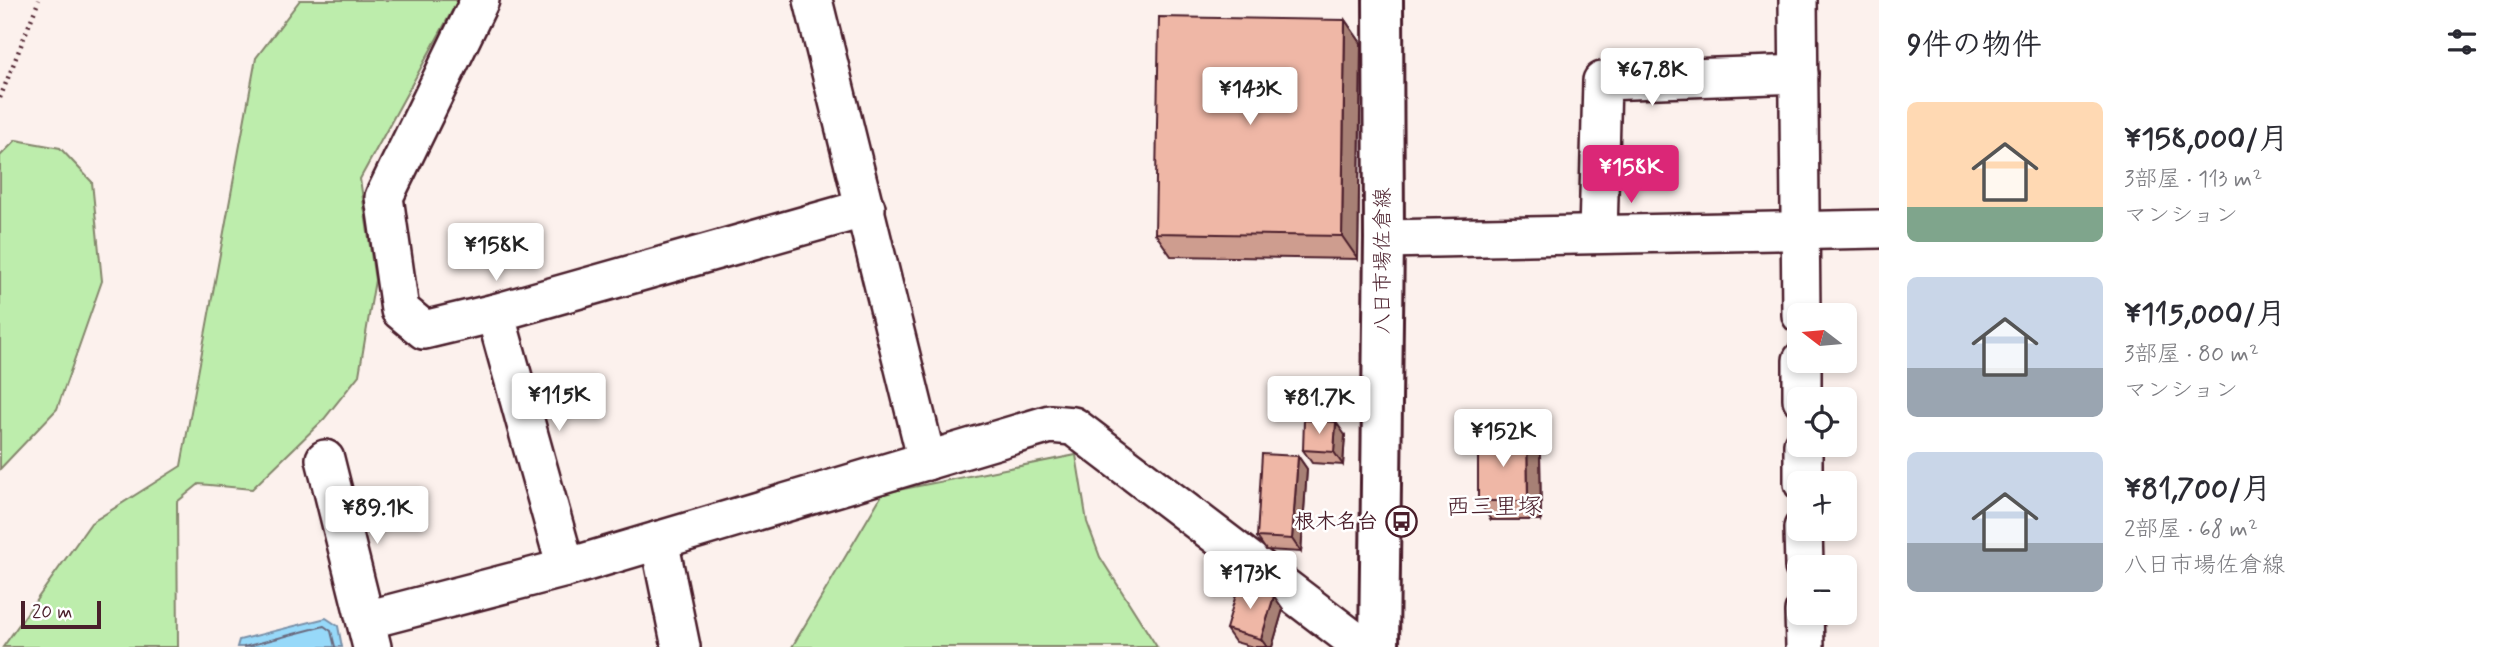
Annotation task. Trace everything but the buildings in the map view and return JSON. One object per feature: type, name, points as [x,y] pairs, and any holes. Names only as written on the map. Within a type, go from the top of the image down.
[{"type":"main road","name":"八日市場佐倉線","points":[[1379,647],[1384,239],[1383,0]]},
{"type":"street","points":[[480,0],[384,197],[400,310],[424,330],[495,313],[866,208]]},
{"type":"street","points":[[813,0],[927,461]]},
{"type":"street","points":[[1798,0],[1801,303]]},
{"type":"street","points":[[1598,234],[1602,81],[1798,74]]},
{"type":"street","points":[[1384,239],[1879,229]]},
{"type":"street","points":[[495,313],[566,568]]},
{"type":"street","points":[[325,459],[369,634],[566,568],[1050,424],[1073,426],[1363,647]]},
{"type":"street","points":[[659,540],[681,647]]},
{"type":"street","points":[[1804,625],[1805,647]]},
{"type":"path","points":[[0,97],[39,0]]},
{"type":"green space","points":[[300,0],[458,0],[360,179],[375,280],[359,375],[324,419],[252,489],[199,484],[177,502],[178,647],[3,647],[91,523],[181,466],[256,58]]},
{"type":"green space","points":[[16,140],[60,148],[92,182],[102,281],[57,409],[0,469],[0,156]]},
{"type":"green space","points":[[1076,455],[1087,522],[1100,557],[1157,647],[792,647],[883,493]]},
{"type":"water","points":[[326,618],[338,626],[342,647],[237,647],[239,640]]},
{"type":"place","name":"根木名台","points":[[1401,522]]},
{"type":"district","name":"西三里塚","points":[[1494,507]]}]
